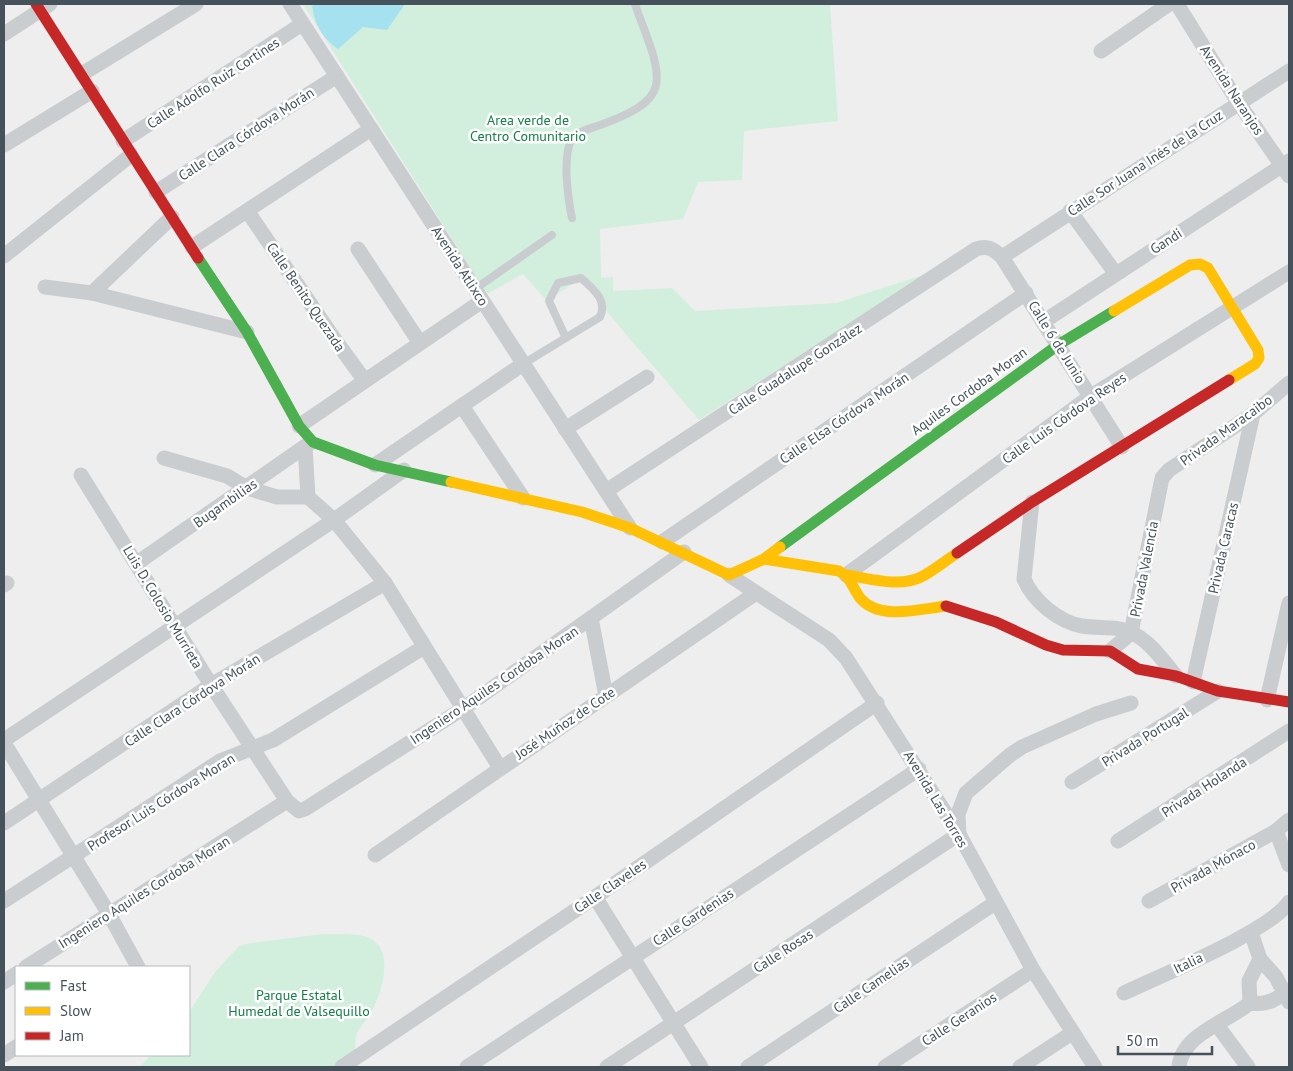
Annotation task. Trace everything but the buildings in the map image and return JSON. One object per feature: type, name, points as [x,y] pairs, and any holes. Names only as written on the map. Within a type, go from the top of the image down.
[{"type":"street","points":[[82,74],[196,4]]},
{"type":"street","name":"Avenida Atlixco","points":[[290,4],[630,528]]},
{"type":"street","points":[[1101,51],[1169,4]]},
{"type":"street","name":"Avenida Naranjos","points":[[1176,4],[1238,102],[1287,168]]},
{"type":"street","points":[[4,34],[42,6],[131,155],[247,332],[309,444],[308,497]]},
{"type":"street","name":"Calle Adolfo Ruiz Cortines","points":[[123,141],[302,24]]},
{"type":"street","name":"Calle Sor Juana Inés de la Cruz","points":[[1002,257],[1289,70]]},
{"type":"street","name":"Calle Clara Córdova Morán","points":[[156,192],[337,76]]},
{"type":"street","points":[[4,145],[92,91]]},
{"type":"street","points":[[192,247],[248,212],[371,129]]},
{"type":"street","points":[[4,256],[131,155]]},
{"type":"street","name":"Gandi","points":[[1044,322],[1116,274],[1287,168]]},
{"type":"street","points":[[1070,211],[1116,274]]},
{"type":"street","name":"Calle Benito Quezada","points":[[248,212],[365,381]]},
{"type":"street","points":[[92,293],[172,217]]},
{"type":"street","name":"Calle 6 de Junio","points":[[984,246],[993,249],[1002,257],[1122,447]]},
{"type":"street","name":"Calle Guadalupe González","points":[[606,491],[984,246]]},
{"type":"street","points":[[358,249],[420,343]]},
{"type":"street","name":"Aquiles Cordoba Moran","points":[[729,575],[764,559],[1058,345],[1190,265],[1200,264],[1208,268],[1232,308]]},
{"type":"street","name":"Calle Luis Córdova Reyes","points":[[846,575],[1091,396],[1289,272]]},
{"type":"street","points":[[45,287],[92,293],[247,332]]},
{"type":"street","name":"Calle Elsa Córdova Morán","points":[[662,542],[1026,293]]},
{"type":"street","points":[[299,426],[420,343],[478,295]]},
{"type":"street","points":[[764,559],[776,559],[846,575],[912,582],[1032,502],[1255,364],[1259,358],[1258,350],[1232,308]]},
{"type":"street","points":[[375,465],[523,364]]},
{"type":"street","points":[[565,429],[647,377]]},
{"type":"street","name":"Privada Maracaibo","points":[[1162,478],[1169,470],[1253,414],[1289,383]]},
{"type":"street","points":[[462,406],[523,498]]},
{"type":"street","name":"Privada Caracas","points":[[1193,682],[1253,414]]},
{"type":"street","points":[[309,444],[375,465],[404,470],[582,512],[630,528],[729,575]]},
{"type":"street","name":"Bugambilias","points":[[137,563],[309,444]]},
{"type":"street","points":[[164,458],[227,476],[247,488],[277,497],[308,497],[334,520],[385,583],[500,768]]},
{"type":"street","points":[[137,966],[109,914],[4,741],[334,520],[404,470]]},
{"type":"street","name":"Luis D. Colosio Murrieta","points":[[81,475],[211,685],[293,806]]},
{"type":"street","name":"Privada Valencia","points":[[1110,651],[1132,633],[1162,478]]},
{"type":"street","points":[[1032,502],[1024,579],[1029,590],[1055,614],[1067,622],[1082,626],[1114,627],[1132,633],[1144,640],[1176,676]]},
{"type":"street","name":"Ingeniero Aquiles Cordoba Moran","points":[[28,966],[109,914],[293,806],[305,809],[464,708],[684,552]]},
{"type":"street","name":"Avenida Las Torres","points":[[729,575],[829,640],[846,658],[959,834],[1032,970],[1095,1067]]},
{"type":"street","points":[[846,575],[861,599],[873,608],[886,612],[946,606],[996,622],[1046,645],[1063,650],[1110,651],[1138,669],[1176,676],[1218,691],[1289,702]]},
{"type":"street","name":"Calle Clara Córdova Morán","points":[[4,823],[211,685],[385,583]]},
{"type":"street","name":"José Muñoz de Cote","points":[[375,854],[756,593]]},
{"type":"street","points":[[1267,700],[1289,603]]},
{"type":"street","points":[[591,618],[606,696]]},
{"type":"street","name":"Profesor Luis Córdova Moran","points":[[4,901],[220,762],[273,740],[424,647]]},
{"type":"street","name":"Privada Portugal","points":[[1072,782],[1218,691]]},
{"type":"street","name":"Calle Claveles","points":[[342,1067],[595,897],[876,703]]},
{"type":"street","points":[[959,834],[958,814],[966,793],[1010,755],[1022,747],[1096,714],[1131,703]]},
{"type":"street","name":"Privada Holanda","points":[[1118,842],[1289,731]]},
{"type":"street","name":"Calle Gardenias","points":[[467,1067],[919,769]]},
{"type":"street","name":"Privada Mónaco","points":[[1150,901],[1276,831],[1289,820]]},
{"type":"street","points":[[1276,831],[1289,865]]},
{"type":"street","name":"Calle Rosas","points":[[607,1067],[959,834]]},
{"type":"street","points":[[595,897],[631,958],[701,1067]]},
{"type":"street","name":"Italia","points":[[1124,993],[1251,932],[1283,910],[1289,902]]},
{"type":"street","name":"Calle Camelias","points":[[748,1067],[995,903]]},
{"type":"street","points":[[1179,1067],[1185,1049],[1194,1040],[1250,1003],[1266,1003],[1286,997],[1276,977],[1260,959],[1251,932]]},
{"type":"street","points":[[1250,1003],[1249,981],[1260,959]]},
{"type":"street","name":"Calle Geranios","points":[[885,1067],[1032,970]]},
{"type":"street","points":[[4,982],[15,975]]},
{"type":"street","points":[[1217,1025],[1248,1067]]},
{"type":"street","points":[[1020,1067],[1072,1033]]},
{"type":"street","points":[[4,1055],[15,1048]]},
{"type":"lane","points":[[572,218],[567,198],[568,147],[573,138],[579,132],[604,124],[645,104],[656,86],[657,71],[634,4]]},
{"type":"lane","points":[[478,295],[552,235]]},
{"type":"lane","points":[[523,364],[600,318],[603,312],[599,294],[581,278],[558,283],[549,302],[566,338]]},
{"type":"green space","name":"Area verde de Centro Comunitario","points":[[303,4],[830,4],[838,121],[744,131],[742,180],[698,182],[683,219],[600,229],[601,278],[613,277],[613,291],[672,288],[695,311],[836,303],[926,274],[699,420],[580,280],[546,300],[523,274],[487,294]]},
{"type":"green space","name":"Parque Estatal Humedal de Valsequillo","points":[[324,934],[354,935],[363,936],[374,941],[380,948],[384,957],[383,980],[376,1002],[360,1027],[355,1040],[355,1067],[140,1067],[150,1056],[190,1056],[190,1010],[215,972],[239,946]]},
{"type":"water","points":[[315,4],[405,4],[387,30],[363,27],[338,49],[324,36],[317,25],[312,6]]},
{"type":"traffic: fast","points":[[198,258],[247,332],[299,426],[313,442],[375,465],[451,482]]},
{"type":"traffic: fast","points":[[780,547],[1058,345],[1114,311]]},
{"type":"traffic: slow","points":[[1114,311],[1190,265],[1200,264],[1208,268],[1258,350],[1259,358],[1255,364],[1229,380]]},
{"type":"traffic: slow","points":[[451,482],[582,512],[630,528],[729,575],[764,559],[780,547]]},
{"type":"traffic: slow","points":[[846,575],[903,582],[921,577],[957,553]]},
{"type":"traffic: slow","points":[[764,559],[839,571],[849,580],[860,598],[868,605],[878,609],[900,612],[946,606]]},
{"type":"traffic: jam","points":[[36,4],[198,258]]},
{"type":"traffic: jam","points":[[957,553],[1032,502],[1229,380]]},
{"type":"traffic: jam","points":[[946,606],[996,622],[1046,645],[1063,650],[1110,651],[1138,669],[1176,676],[1218,691],[1289,702]]}]
